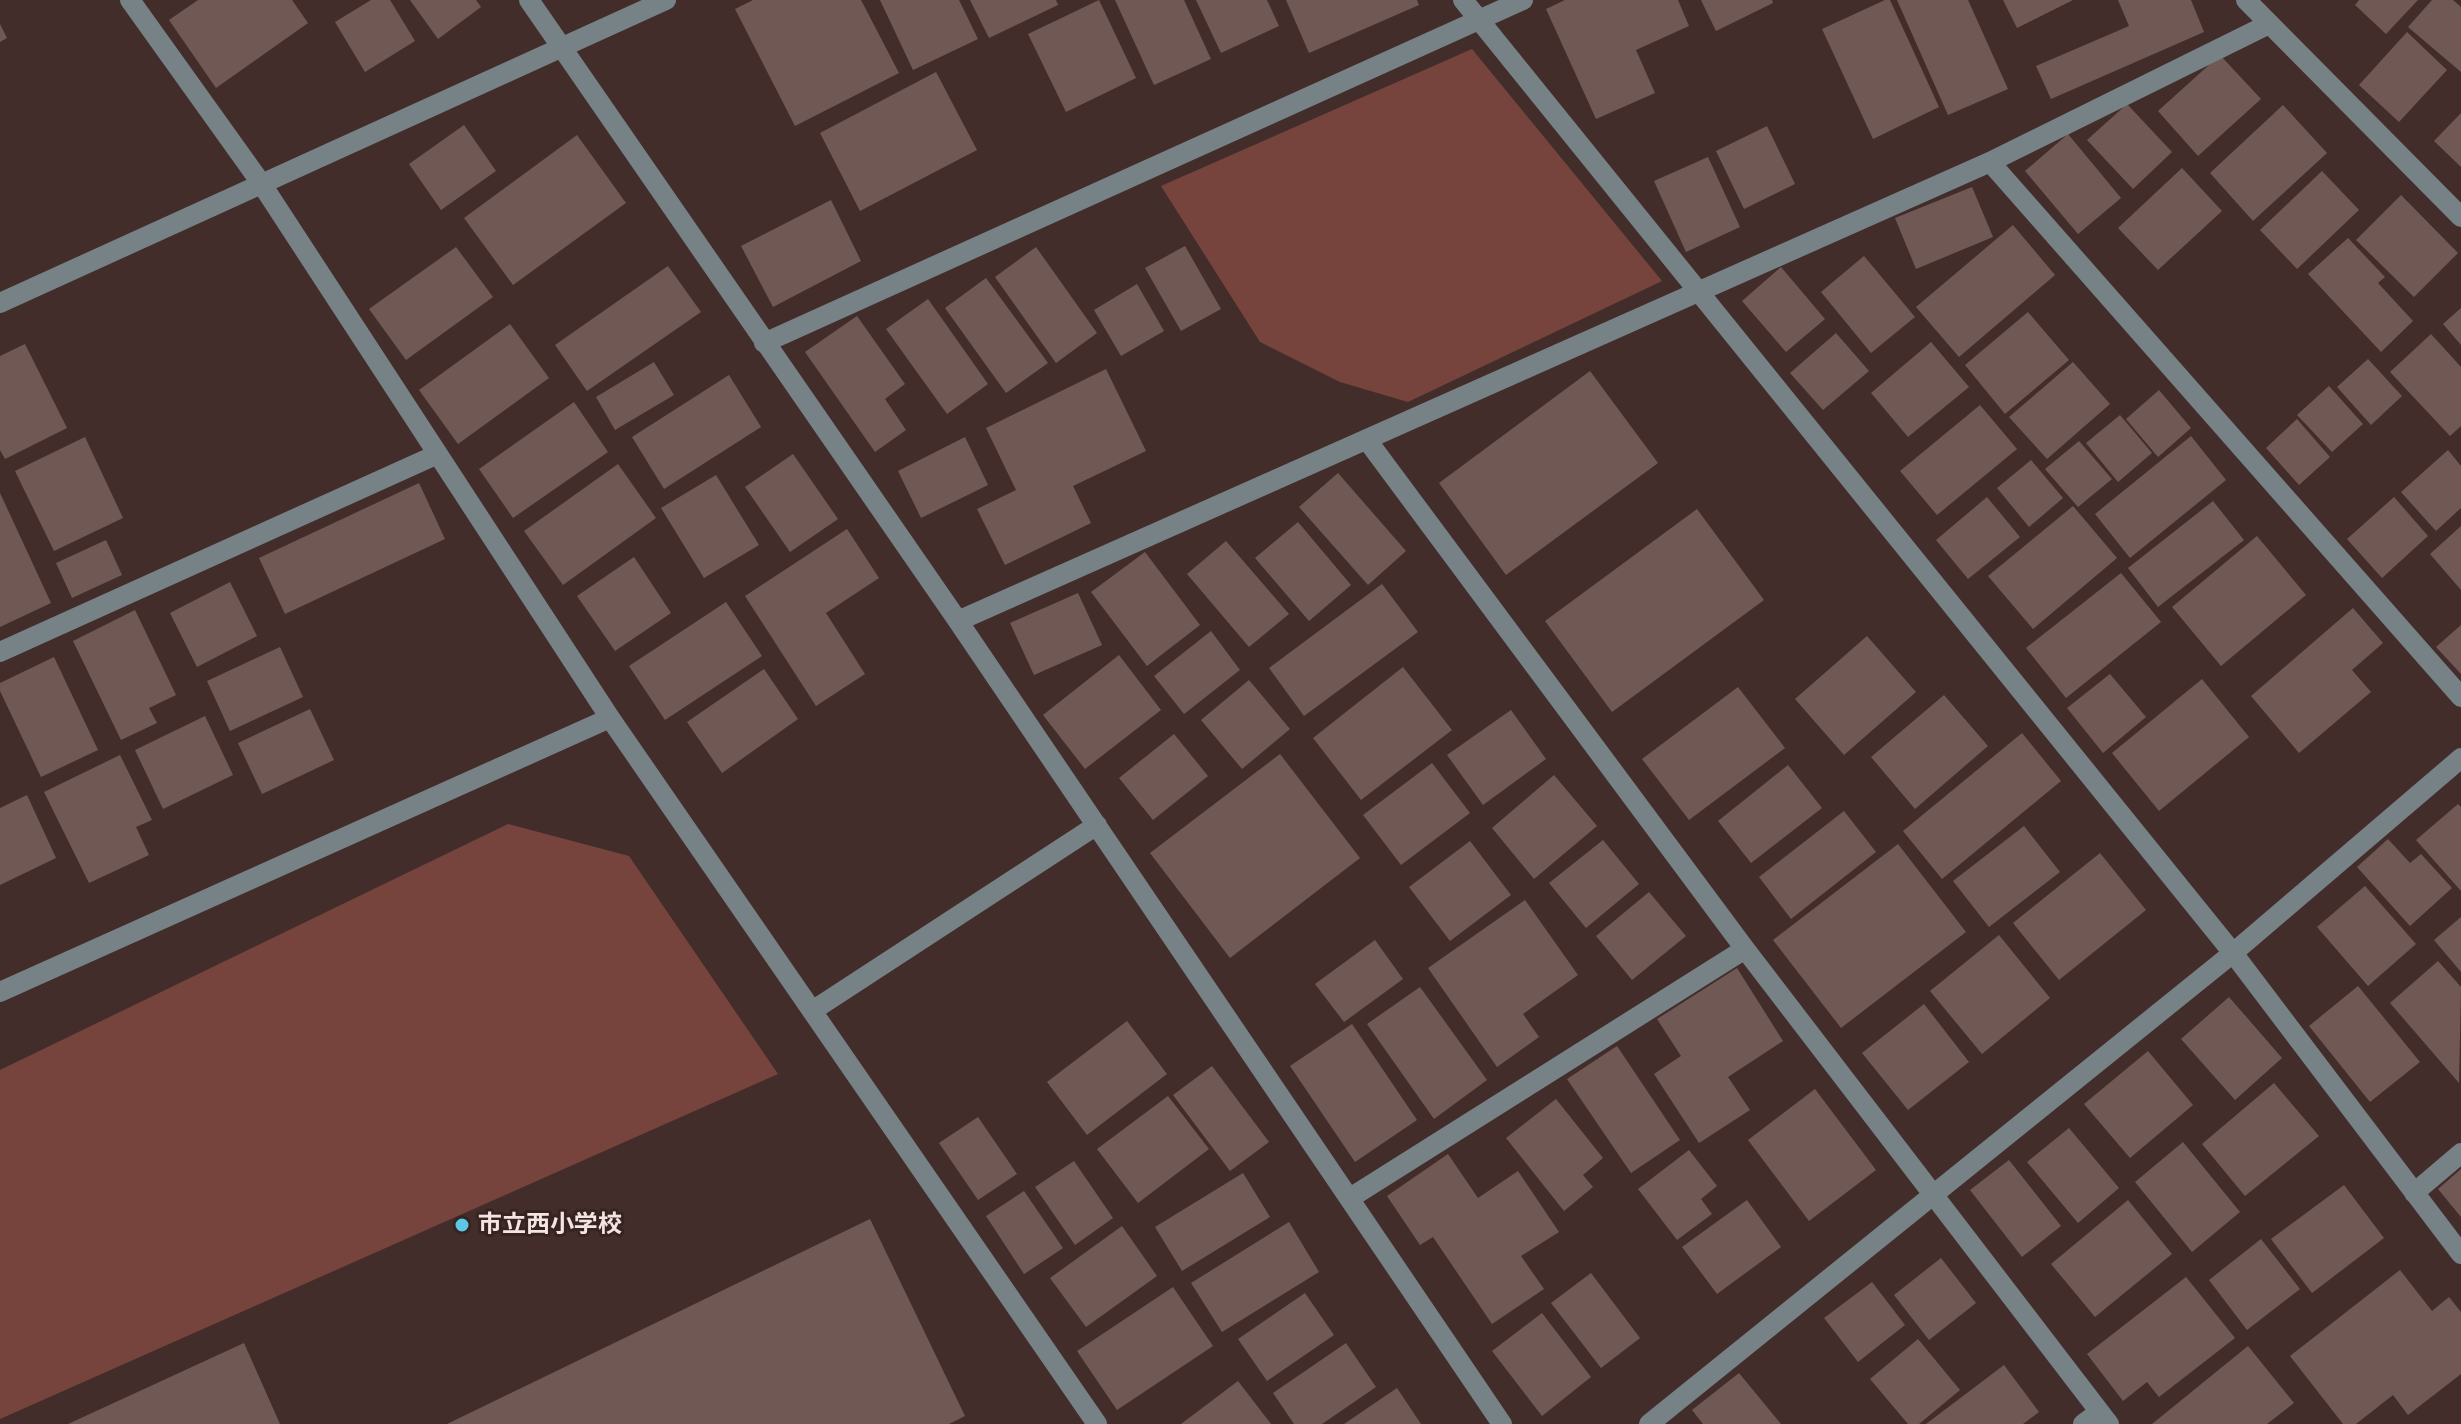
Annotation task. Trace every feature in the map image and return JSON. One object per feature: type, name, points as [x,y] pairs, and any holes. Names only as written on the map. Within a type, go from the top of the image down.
[{"type":"street","points":[[130,0],[261,183],[610,718],[1097,1424]]},
{"type":"street","points":[[529,0],[958,621],[1502,1424]]},
{"type":"street","points":[[0,303],[666,0]]},
{"type":"street","points":[[1463,0],[2233,953],[2461,1254]]},
{"type":"street","points":[[764,343],[1523,0]]},
{"type":"street","points":[[2246,0],[2461,217]]},
{"type":"street","points":[[958,621],[1990,162],[2269,24]]},
{"type":"street","points":[[1990,162],[2461,697]]},
{"type":"street","points":[[1367,440],[1745,949],[1933,1192],[2097,1420]]},
{"type":"street","points":[[0,652],[438,454]]},
{"type":"street","points":[[0,992],[610,718]]},
{"type":"street","points":[[1649,1424],[2233,953],[2461,758]]},
{"type":"street","points":[[812,1011],[1097,825]]},
{"type":"street","points":[[1350,1198],[1745,949]]},
{"type":"street","points":[[2414,1193],[2461,1153]]},
{"type":"shaded area","points":[[1472,49],[1662,281],[1408,402],[1340,382],[1260,342],[1161,186]]},
{"type":"shaded area","points":[[508,824],[629,856],[778,1074],[0,1419],[0,1070]]},
{"type":"building","points":[[198,0],[292,0],[308,23],[216,88],[169,20]]},
{"type":"building","points":[[371,0],[390,0],[415,41],[365,72],[335,22]]},
{"type":"building","points":[[410,0],[476,0],[481,7],[438,39]]},
{"type":"building","points":[[753,0],[861,0],[899,73],[795,126],[735,9]]},
{"type":"building","points":[[880,0],[959,0],[978,39],[913,70]]},
{"type":"building","points":[[970,0],[1056,0],[1058,5],[989,38]]},
{"type":"building","points":[[1099,0],[1136,78],[1066,112],[1028,34]]},
{"type":"building","points":[[1115,0],[1184,0],[1211,59],[1154,85]]},
{"type":"building","points":[[1196,0],[1267,0],[1279,26],[1221,53]]},
{"type":"building","points":[[1286,0],[1417,0],[1419,5],[1309,53]]},
{"type":"building","points":[[1565,0],[1678,0],[1689,26],[1636,50],[1655,93],[1596,119],[1546,9]]},
{"type":"building","points":[[1701,0],[1772,0],[1773,3],[1716,31]]},
{"type":"building","points":[[1890,0],[1939,107],[1873,139],[1822,29]]},
{"type":"building","points":[[1897,0],[1968,0],[2008,89],[1948,115]]},
{"type":"building","points":[[2003,0],[2073,0],[2017,28]]},
{"type":"building","points":[[2118,0],[2191,0],[2204,32],[2051,99],[2036,66],[2129,26]]},
{"type":"building","points":[[2359,0],[2418,0],[2386,34],[2355,5]]},
{"type":"building","points":[[2432,0],[2453,0],[2461,7],[2461,72],[2408,27]]},
{"type":"building","points":[[0,24],[7,38],[0,42]]},
{"type":"building","points":[[2407,32],[2447,70],[2399,122],[2359,85]]},
{"type":"building","points":[[2220,55],[2261,99],[2198,156],[2158,111]]},
{"type":"building","points":[[936,72],[977,150],[860,211],[820,133]]},
{"type":"building","points":[[2127,104],[2172,152],[2133,189],[2087,140]]},
{"type":"building","points":[[2283,105],[2327,153],[2253,221],[2210,173]]},
{"type":"building","points":[[2461,113],[2461,167],[2434,141]]},
{"type":"building","points":[[464,125],[496,171],[441,210],[409,164]]},
{"type":"building","points":[[1767,126],[1795,184],[1744,209],[1716,151]]},
{"type":"building","points":[[2068,134],[2121,198],[2078,234],[2025,171]]},
{"type":"building","points":[[577,135],[626,203],[513,285],[464,218]]},
{"type":"building","points":[[1708,157],[1740,227],[1686,252],[1654,181]]},
{"type":"building","points":[[2182,168],[2222,211],[2158,270],[2118,228]]},
{"type":"building","points":[[2322,171],[2359,210],[2297,269],[2260,230]]},
{"type":"building","points":[[1972,187],[1993,237],[1916,269],[1895,218]]},
{"type":"building","points":[[2401,195],[2458,253],[2414,297],[2356,240]]},
{"type":"building","points":[[831,200],[861,261],[773,307],[741,246]]},
{"type":"building","points":[[2013,225],[2055,275],[1959,357],[1916,307]]},
{"type":"building","points":[[2348,238],[2385,277],[2378,283],[2413,321],[2381,352],[2308,274]]},
{"type":"building","points":[[1185,246],[1221,309],[1181,331],[1145,268]]},
{"type":"building","points":[[456,247],[493,297],[406,360],[369,309]]},
{"type":"building","points":[[1036,247],[1097,333],[1056,363],[995,277]]},
{"type":"building","points":[[1864,256],[1915,317],[1871,353],[1821,292]]},
{"type":"building","points":[[668,266],[701,312],[587,391],[555,345]]},
{"type":"building","points":[[1781,267],[1825,319],[1786,352],[1742,301]]},
{"type":"building","points":[[986,278],[1048,363],[1006,393],[945,308]]},
{"type":"building","points":[[1137,284],[1164,331],[1121,356],[1094,310]]},
{"type":"building","points":[[928,299],[988,384],[947,414],[886,329]]},
{"type":"building","points":[[2461,308],[2461,345],[2443,324]]},
{"type":"building","points":[[2028,312],[2069,360],[2005,414],[1965,365]]},
{"type":"building","points":[[857,316],[905,384],[885,399],[906,430],[875,452],[805,352]]},
{"type":"building","points":[[510,324],[549,378],[458,444],[419,390]]},
{"type":"building","points":[[1836,333],[1869,371],[1823,410],[1790,373]]},
{"type":"building","points":[[2431,334],[2461,367],[2461,426],[2450,436],[2390,372]]},
{"type":"building","points":[[1931,342],[1969,387],[1908,437],[1871,393]]},
{"type":"building","points":[[25,344],[67,428],[5,459],[0,450],[0,356]]},
{"type":"building","points":[[2368,359],[2402,396],[2371,425],[2337,387]]},
{"type":"building","points":[[654,362],[674,395],[615,430],[596,397]]},
{"type":"building","points":[[2073,362],[2110,404],[2047,459],[2009,417]]},
{"type":"building","points":[[1106,369],[1146,451],[1073,486],[1091,523],[1005,565],[977,509],[1016,490],[986,428]]},
{"type":"building","points":[[1590,371],[1658,463],[1506,575],[1439,483]]},
{"type":"building","points":[[729,375],[761,427],[664,489],[632,437]]},
{"type":"building","points":[[2329,386],[2363,424],[2332,452],[2297,415]]},
{"type":"building","points":[[2159,390],[2191,428],[2158,457],[2126,419]]},
{"type":"building","points":[[574,402],[608,452],[513,518],[479,469]]},
{"type":"building","points":[[1980,405],[2017,449],[1937,515],[1900,471]]},
{"type":"building","points":[[2120,415],[2152,453],[2118,482],[2086,443]]},
{"type":"building","points":[[2297,419],[2330,457],[2299,485],[2266,448]]},
{"type":"building","points":[[2191,436],[2226,480],[2130,558],[2095,514]]},
{"type":"building","points":[[85,437],[123,518],[54,551],[15,471]]},
{"type":"building","points":[[965,437],[988,485],[921,518],[898,471]]},
{"type":"building","points":[[2079,441],[2112,479],[2078,507],[2045,469]]},
{"type":"building","points":[[2448,450],[2461,466],[2461,508],[2436,531],[2401,492]]},
{"type":"building","points":[[793,454],[838,519],[790,552],[745,487]]},
{"type":"building","points":[[2031,460],[2063,498],[2029,527],[1997,488]]},
{"type":"building","points":[[618,464],[656,518],[563,585],[524,531]]},
{"type":"building","points":[[1338,473],[1406,551],[1368,585],[1299,507]]},
{"type":"building","points":[[716,475],[759,545],[704,578],[661,508]]},
{"type":"building","points":[[419,483],[445,539],[285,614],[259,558]]},
{"type":"building","points":[[0,493],[51,603],[0,627]]},
{"type":"building","points":[[1987,497],[2020,537],[1968,579],[1936,540]]},
{"type":"building","points":[[2394,497],[2428,536],[2382,578],[2347,539]]},
{"type":"building","points":[[2213,501],[2244,540],[2158,607],[2128,568]]},
{"type":"building","points":[[2073,506],[2117,558],[2033,629],[1988,576]]},
{"type":"building","points":[[1697,509],[1764,600],[1612,712],[1545,621]]},
{"type":"building","points":[[1298,522],[1351,585],[1309,621],[1255,558]]},
{"type":"building","points":[[2461,526],[2461,590],[2430,554]]},
{"type":"building","points":[[847,529],[879,578],[826,613],[865,674],[816,706],[745,596]]},
{"type":"building","points":[[2257,536],[2306,595],[2221,666],[2172,607]]},
{"type":"building","points":[[106,540],[122,575],[72,598],[56,563]]},
{"type":"building","points":[[1226,541],[1289,614],[1249,647],[1187,574]]},
{"type":"building","points":[[1145,552],[1200,625],[1147,666],[1091,592]]},
{"type":"building","points":[[634,557],[671,613],[615,651],[577,596]]},
{"type":"building","points":[[2121,573],[2161,622],[2066,698],[2026,648]]},
{"type":"building","points":[[230,582],[257,636],[197,667],[170,613]]},
{"type":"building","points":[[1382,584],[1418,632],[1304,716],[1269,668]]},
{"type":"building","points":[[1078,593],[1102,645],[1034,675],[1010,623]]},
{"type":"building","points":[[726,602],[762,656],[665,720],[629,666]]},
{"type":"building","points":[[2353,608],[2383,643],[2352,670],[2371,692],[2299,753],[2251,696]]},
{"type":"building","points":[[135,610],[176,695],[149,708],[157,723],[121,740],[73,641]]},
{"type":"building","points":[[2461,625],[2461,674],[2436,647]]},
{"type":"building","points":[[1211,631],[1240,670],[1184,714],[1154,676]]},
{"type":"building","points":[[1867,636],[1916,692],[1844,755],[1795,699]]},
{"type":"building","points":[[280,647],[303,697],[230,731],[207,681]]},
{"type":"building","points":[[1119,655],[1161,710],[1085,769],[1043,715]]},
{"type":"building","points":[[54,657],[98,750],[41,777],[0,691],[0,683]]},
{"type":"building","points":[[1403,667],[1452,730],[1361,800],[1313,738]]},
{"type":"building","points":[[764,669],[798,719],[722,773],[687,722]]},
{"type":"building","points":[[2110,674],[2146,717],[2103,753],[2067,708]]},
{"type":"building","points":[[2202,679],[2249,737],[2159,811],[2112,753]]},
{"type":"building","points":[[1249,680],[1290,729],[1242,769],[1201,720]]},
{"type":"building","points":[[1738,687],[1785,748],[1689,820],[1642,759]]},
{"type":"building","points":[[1944,695],[1988,746],[1915,809],[1871,757]]},
{"type":"building","points":[[310,709],[334,760],[262,794],[238,743]]},
{"type":"building","points":[[1511,710],[1546,759],[1483,805],[1447,755]]},
{"type":"building","points":[[205,716],[233,775],[163,809],[135,750]]},
{"type":"building","points":[[2022,733],[2061,781],[1942,879],[1903,831]]},
{"type":"building","points":[[1174,734],[1208,776],[1153,820],[1119,778]]},
{"type":"building","points":[[1280,754],[1360,858],[1230,958],[1150,853]]},
{"type":"building","points":[[120,755],[152,820],[136,827],[149,855],[89,883],[44,792]]},
{"type":"building","points":[[1432,763],[1470,813],[1401,865],[1363,815]]},
{"type":"building","points":[[1788,765],[1822,808],[1751,863],[1718,821]]},
{"type":"building","points":[[1554,775],[1597,826],[1534,879],[1492,828]]},
{"type":"building","points":[[27,795],[56,858],[0,885],[0,808]]},
{"type":"building","points":[[2458,804],[2461,807],[2461,891],[2416,840]]},
{"type":"building","points":[[1844,811],[1876,852],[1791,919],[1759,877]]},
{"type":"building","points":[[2024,826],[2060,872],[1989,927],[1953,881]]},
{"type":"building","points":[[2388,839],[2410,863],[2421,854],[2452,888],[2410,926],[2357,867]]},
{"type":"building","points":[[1603,840],[1639,884],[1586,928],[1549,883]]},
{"type":"building","points":[[1470,841],[1511,895],[1450,941],[1409,887]]},
{"type":"building","points":[[1898,844],[1966,932],[1841,1028],[1773,940]]},
{"type":"building","points":[[2100,853],[2146,910],[2059,980],[2013,923]]},
{"type":"building","points":[[2365,886],[2416,944],[2368,986],[2317,927]]},
{"type":"building","points":[[1649,892],[1686,936],[1632,980],[1596,936]]},
{"type":"building","points":[[1525,900],[1578,975],[1523,1014],[1539,1037],[1497,1067],[1428,968]]},
{"type":"building","points":[[2461,917],[2461,972],[2434,940]]},
{"type":"building","points":[[1999,935],[2050,998],[1982,1054],[1930,991]]},
{"type":"building","points":[[1375,940],[1403,979],[1344,1022],[1315,984]]},
{"type":"building","points":[[2438,961],[2461,987],[2459,1083],[2390,1003]]},
{"type":"building","points":[[1737,968],[1783,1041],[1728,1077],[1750,1110],[1699,1143],[1654,1074],[1681,1056],[1657,1019]]},
{"type":"building","points":[[2358,986],[2420,1062],[2370,1102],[2309,1026]]},
{"type":"building","points":[[1420,987],[1487,1080],[1434,1119],[1367,1024]]},
{"type":"building","points":[[2229,997],[2282,1058],[2235,1100],[2181,1039]]},
{"type":"building","points":[[1924,1004],[1969,1062],[1908,1110],[1862,1053]]},
{"type":"building","points":[[1127,1021],[1167,1074],[1087,1135],[1047,1082]]},
{"type":"building","points":[[1352,1024],[1417,1120],[1355,1162],[1290,1066]]},
{"type":"building","points":[[1617,1046],[1680,1140],[1631,1173],[1567,1079]]},
{"type":"building","points":[[2148,1051],[2193,1105],[2130,1158],[2084,1104]]},
{"type":"building","points":[[1212,1066],[1269,1142],[1230,1171],[1173,1095]]},
{"type":"building","points":[[2274,1083],[2319,1136],[2245,1196],[2202,1144]]},
{"type":"building","points":[[1815,1089],[1876,1170],[1809,1221],[1748,1140]]},
{"type":"building","points":[[1168,1096],[1209,1149],[1138,1203],[1097,1149]]},
{"type":"building","points":[[1556,1099],[1603,1158],[1583,1175],[1593,1187],[1564,1211],[1506,1138]]},
{"type":"building","points":[[978,1117],[1017,1174],[978,1200],[939,1143]]},
{"type":"building","points":[[2069,1128],[2119,1188],[2078,1223],[2027,1162]]},
{"type":"building","points":[[2183,1142],[2240,1212],[2192,1252],[2135,1182]]},
{"type":"building","points":[[1689,1150],[1717,1186],[1701,1199],[1712,1214],[1677,1240],[1638,1189]]},
{"type":"building","points":[[1448,1154],[1478,1198],[1518,1171],[1559,1232],[1521,1256],[1544,1289],[1492,1324],[1433,1237],[1420,1245],[1387,1196]]},
{"type":"building","points":[[2009,1160],[2061,1226],[2022,1257],[1970,1190]]},
{"type":"building","points":[[1074,1161],[1113,1218],[1075,1245],[1035,1187]]},
{"type":"building","points":[[2461,1169],[2461,1217],[2438,1189]]},
{"type":"building","points":[[1243,1173],[1270,1217],[1182,1271],[1155,1227]]},
{"type":"building","points":[[2344,1185],[2384,1238],[2312,1293],[2271,1239]]},
{"type":"building","points":[[1024,1191],[1063,1248],[1024,1274],[986,1216]]},
{"type":"building","points":[[1747,1200],[1781,1247],[1717,1294],[1682,1247]]},
{"type":"building","points":[[2128,1200],[2172,1254],[2095,1317],[2051,1264]]},
{"type":"building","points":[[870,1219],[965,1416],[949,1424],[447,1424]]},
{"type":"building","points":[[1289,1222],[1319,1272],[1222,1332],[1191,1283]]},
{"type":"building","points":[[1122,1226],[1157,1276],[1086,1327],[1050,1278]]},
{"type":"building","points":[[2261,1239],[2300,1289],[2247,1330],[2209,1280]]},
{"type":"building","points":[[1941,1258],[1976,1303],[1929,1340],[1894,1295]]},
{"type":"building","points":[[2400,1270],[2432,1311],[2449,1297],[2461,1312],[2461,1374],[2408,1415],[2393,1395],[2356,1424],[2343,1424],[2290,1356]]},
{"type":"building","points":[[1591,1273],[1640,1338],[1601,1368],[1551,1303]]},
{"type":"building","points":[[2186,1277],[2235,1338],[2159,1397],[2147,1382],[2123,1401],[2087,1354]]},
{"type":"building","points":[[1872,1282],[1905,1325],[1858,1362],[1824,1318]]},
{"type":"building","points":[[1173,1287],[1213,1346],[1117,1410],[1077,1351]]},
{"type":"building","points":[[1305,1293],[1334,1335],[1267,1381],[1238,1339]]},
{"type":"building","points":[[1542,1313],[1591,1377],[1542,1416],[1492,1351]]},
{"type":"building","points":[[1918,1339],[1960,1390],[1919,1424],[1908,1424],[1870,1379]]},
{"type":"building","points":[[244,1343],[280,1424],[68,1424]]},
{"type":"building","points":[[1346,1343],[1376,1387],[1322,1424],[1294,1424],[1273,1393]]},
{"type":"building","points":[[2248,1346],[2294,1403],[2267,1424],[2152,1424]]},
{"type":"building","points":[[2004,1365],[2039,1412],[2023,1424],[1926,1424]]},
{"type":"building","points":[[1739,1373],[1781,1424],[1703,1424],[1692,1410]]},
{"type":"building","points":[[1238,1381],[1271,1424],[1181,1424]]},
{"type":"building","points":[[1397,1388],[1421,1424],[1344,1424]]},
{"type":"place","name":"市立西小学校","points":[[462,1225]]}]
